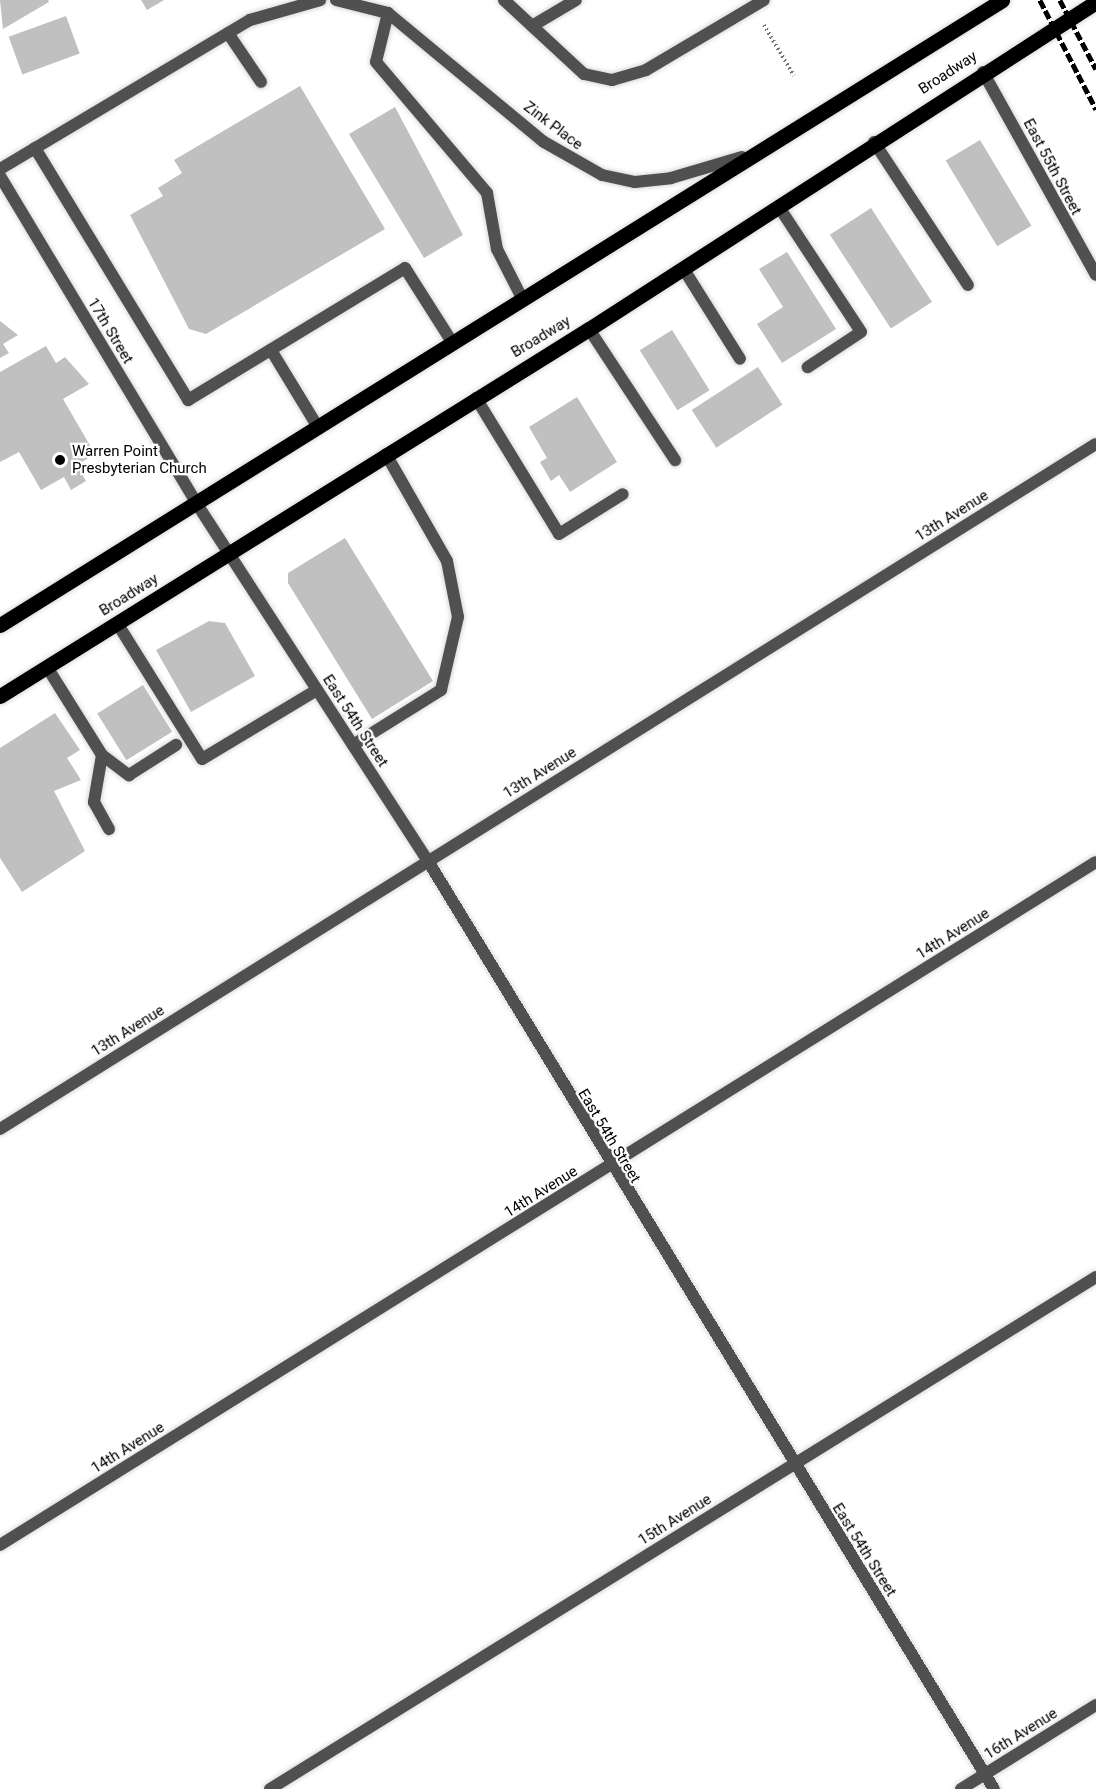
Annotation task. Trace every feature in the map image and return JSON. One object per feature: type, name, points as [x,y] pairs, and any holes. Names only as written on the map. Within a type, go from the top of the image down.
[{"type":"main road","points":[[0,625],[316,424],[1002,0]]},
{"type":"main road","name":"Broadway","points":[[0,696],[589,329],[779,207],[874,142],[1096,2]]},
{"type":"street","points":[[0,169],[228,33],[274,10],[314,0]]},
{"type":"street","name":"Zink Place","points":[[336,0],[388,13],[544,142],[602,175],[635,182],[672,178],[778,140]]},
{"type":"street","points":[[504,0],[584,74],[612,80],[646,70],[764,0]]},
{"type":"street","points":[[532,26],[576,0]]},
{"type":"street","points":[[388,13],[376,62],[487,193],[497,249],[522,298]]},
{"type":"street","points":[[228,33],[261,82]]},
{"type":"street","name":"East 55th Street","points":[[983,72],[1096,275]]},
{"type":"street","points":[[874,142],[968,285]]},
{"type":"street","points":[[34,148],[188,400],[405,268],[452,342]]},
{"type":"street","name":"17th Street","points":[[0,176],[195,501]]},
{"type":"street","points":[[779,207],[861,332],[808,367]]},
{"type":"street","points":[[683,268],[740,358]]},
{"type":"street","points":[[589,329],[675,460]]},
{"type":"street","points":[[271,350],[316,424]]},
{"type":"street","points":[[476,398],[559,534],[623,494]]},
{"type":"street","name":"13th Avenue","points":[[0,1129],[1096,444]]},
{"type":"street","points":[[352,745],[441,690],[458,617],[447,561],[386,454]]},
{"type":"street","name":"East 54th Street","points":[[195,501],[428,861],[609,1167],[994,1789]]},
{"type":"street","points":[[117,623],[202,759],[317,690]]},
{"type":"street","points":[[47,667],[102,755],[129,775],[176,746]]},
{"type":"street","points":[[102,755],[94,802],[110,828]]},
{"type":"street","name":"14th Avenue","points":[[0,1545],[1096,862]]},
{"type":"street","name":"15th Avenue","points":[[270,1789],[1096,1277]]},
{"type":"street","name":"16th Avenue","points":[[961,1789],[1096,1705]]},
{"type":"path","points":[[753,7],[794,76]]},
{"type":"building","points":[[0,0],[48,0],[49,2],[3,29]]},
{"type":"building","points":[[141,0],[164,0],[147,10]]},
{"type":"building","points":[[66,16],[80,54],[22,74],[9,37]]},
{"type":"building","points":[[300,86],[385,229],[206,334],[189,329],[130,215],[163,196],[158,188],[182,173],[174,160]]},
{"type":"building","points":[[395,107],[463,235],[424,258],[349,134]]},
{"type":"building","points":[[980,140],[1032,226],[997,246],[946,161]]},
{"type":"building","points":[[871,208],[932,302],[891,329],[830,235]]},
{"type":"building","points":[[787,252],[836,329],[782,363],[757,324],[783,307],[759,269]]},
{"type":"building","points":[[0,321],[18,335],[3,344],[9,353],[0,358]]},
{"type":"building","points":[[672,330],[710,390],[677,410],[640,350]]},
{"type":"building","points":[[46,346],[56,363],[65,357],[89,384],[63,399],[95,454],[77,465],[86,481],[71,490],[64,477],[41,490],[19,452],[0,462],[0,372]]},
{"type":"building","points":[[758,367],[783,405],[716,448],[692,410]]},
{"type":"building","points":[[577,397],[617,462],[570,492],[559,475],[551,481],[540,462],[547,458],[529,427]]},
{"type":"building","points":[[345,538],[433,681],[372,719],[288,583],[288,573]]},
{"type":"building","points":[[209,621],[225,623],[255,676],[191,712],[156,650]]},
{"type":"building","points":[[143,685],[172,732],[126,760],[97,714]]},
{"type":"building","points":[[55,713],[80,750],[67,758],[81,780],[54,791],[85,851],[22,892],[0,858],[0,748]]},
{"type":"railway","points":[[1040,0],[1096,109]]},
{"type":"railway","points":[[1060,0],[1096,69]]},
{"type":"place","name":"Warren Point Presbyterian Church","points":[[60,460]]}]
